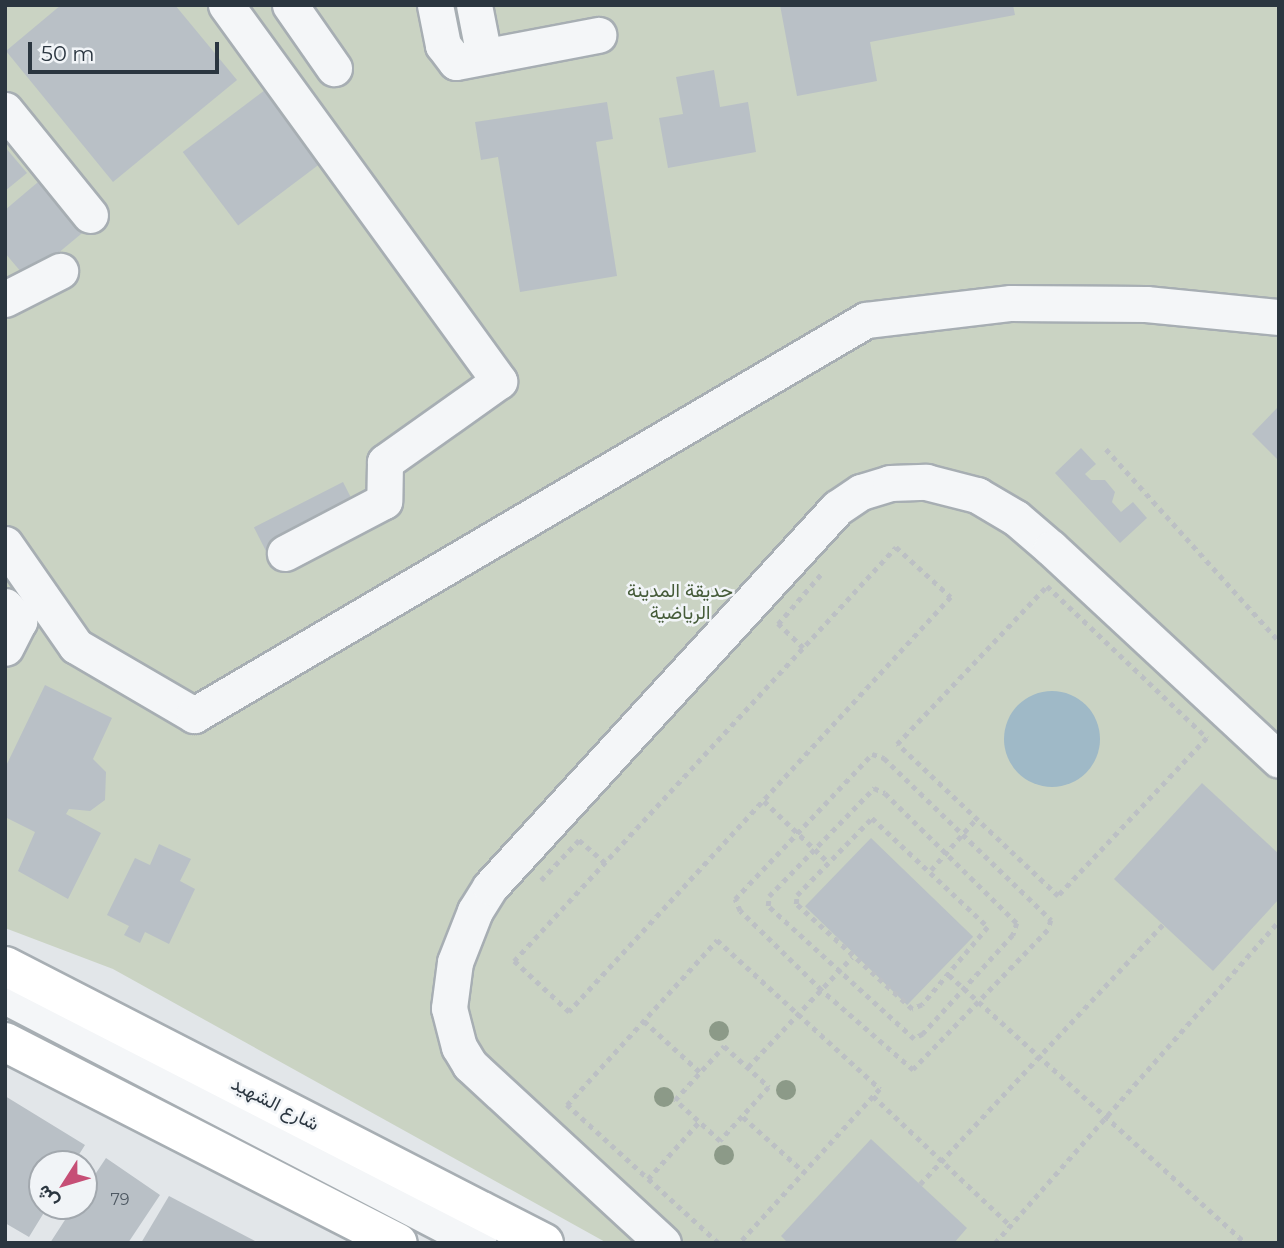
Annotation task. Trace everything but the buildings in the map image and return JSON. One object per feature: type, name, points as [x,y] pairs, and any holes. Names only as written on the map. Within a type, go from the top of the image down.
[{"type":"highway","name":"شارع الشهيد","points":[[5,966],[544,1243]]},
{"type":"highway","points":[[9,1046],[398,1243]]},
{"type":"lane","points":[[226,5],[499,381],[385,462],[384,502],[285,553]]},
{"type":"lane","points":[[290,5],[334,68]]},
{"type":"lane","points":[[435,5],[448,57],[456,62],[597,35]]},
{"type":"lane","points":[[474,5],[484,56]]},
{"type":"lane","points":[[5,110],[90,215]]},
{"type":"lane","points":[[5,299],[60,271]]},
{"type":"lane","points":[[5,544],[76,646],[194,715],[866,320],[1011,303],[1146,304],[1279,317]]},
{"type":"lane","points":[[663,1243],[470,1065],[459,1047],[449,1007],[455,962],[475,911],[490,887],[837,508],[861,492],[890,483],[926,482],[977,495],[1016,518],[1051,548],[1279,760]]},
{"type":"lane","points":[[5,606],[19,621],[5,648]]},
{"type":"lane","points":[[5,996],[479,1243]]},
{"type":"lane","points":[[5,1011],[449,1243]]},
{"type":"path","points":[[1106,449],[1279,641]]},
{"type":"path","points":[[896,547],[951,597],[764,801],[569,1012],[514,961],[896,547]]},
{"type":"path","points":[[803,648],[778,624],[824,570]]},
{"type":"path","points":[[1046,586],[1207,738],[1058,896],[976,819],[897,744],[1046,586]]},
{"type":"path","points":[[873,754],[884,758],[964,833],[1051,920],[979,1003],[913,1070],[821,990],[740,911],[735,899],[873,754]]},
{"type":"path","points":[[874,788],[947,852],[1017,923],[1013,935],[914,1039],[837,973],[768,906],[769,896],[874,788]]},
{"type":"path","points":[[764,801],[828,862]]},
{"type":"path","points":[[872,818],[931,870],[988,927],[922,1004],[907,1008],[796,904],[828,862],[872,818]]},
{"type":"path","points":[[931,870],[976,819]]},
{"type":"path","points":[[531,890],[579,840],[605,863]]},
{"type":"path","points":[[995,1243],[1108,1120],[1279,920]]},
{"type":"path","points":[[920,1184],[1163,924]]},
{"type":"path","points":[[718,1243],[567,1105],[717,940],[880,1089],[740,1243]]},
{"type":"path","points":[[748,1068],[852,957]]},
{"type":"path","points":[[949,975],[1245,1243]]},
{"type":"path","points":[[643,1021],[700,1072]]},
{"type":"path","points":[[724,1046],[769,1087],[720,1141],[675,1100],[700,1072],[724,1046]]},
{"type":"path","points":[[873,1096],[1011,1226]]},
{"type":"path","points":[[743,1116],[804,1172]]},
{"type":"path","points":[[648,1179],[699,1122]]},
{"type":"green space","name":"حديقة المدينة الرياضية","points":[[5,5],[1279,5],[1279,1243],[607,1243],[113,969],[5,928]]},
{"type":"water","points":[[1052,691],[1070,695],[1086,705],[1096,721],[1100,739],[1096,757],[1086,773],[1070,783],[1052,787],[1034,783],[1018,773],[1008,757],[1004,739],[1008,721],[1018,705],[1034,695]]}]
